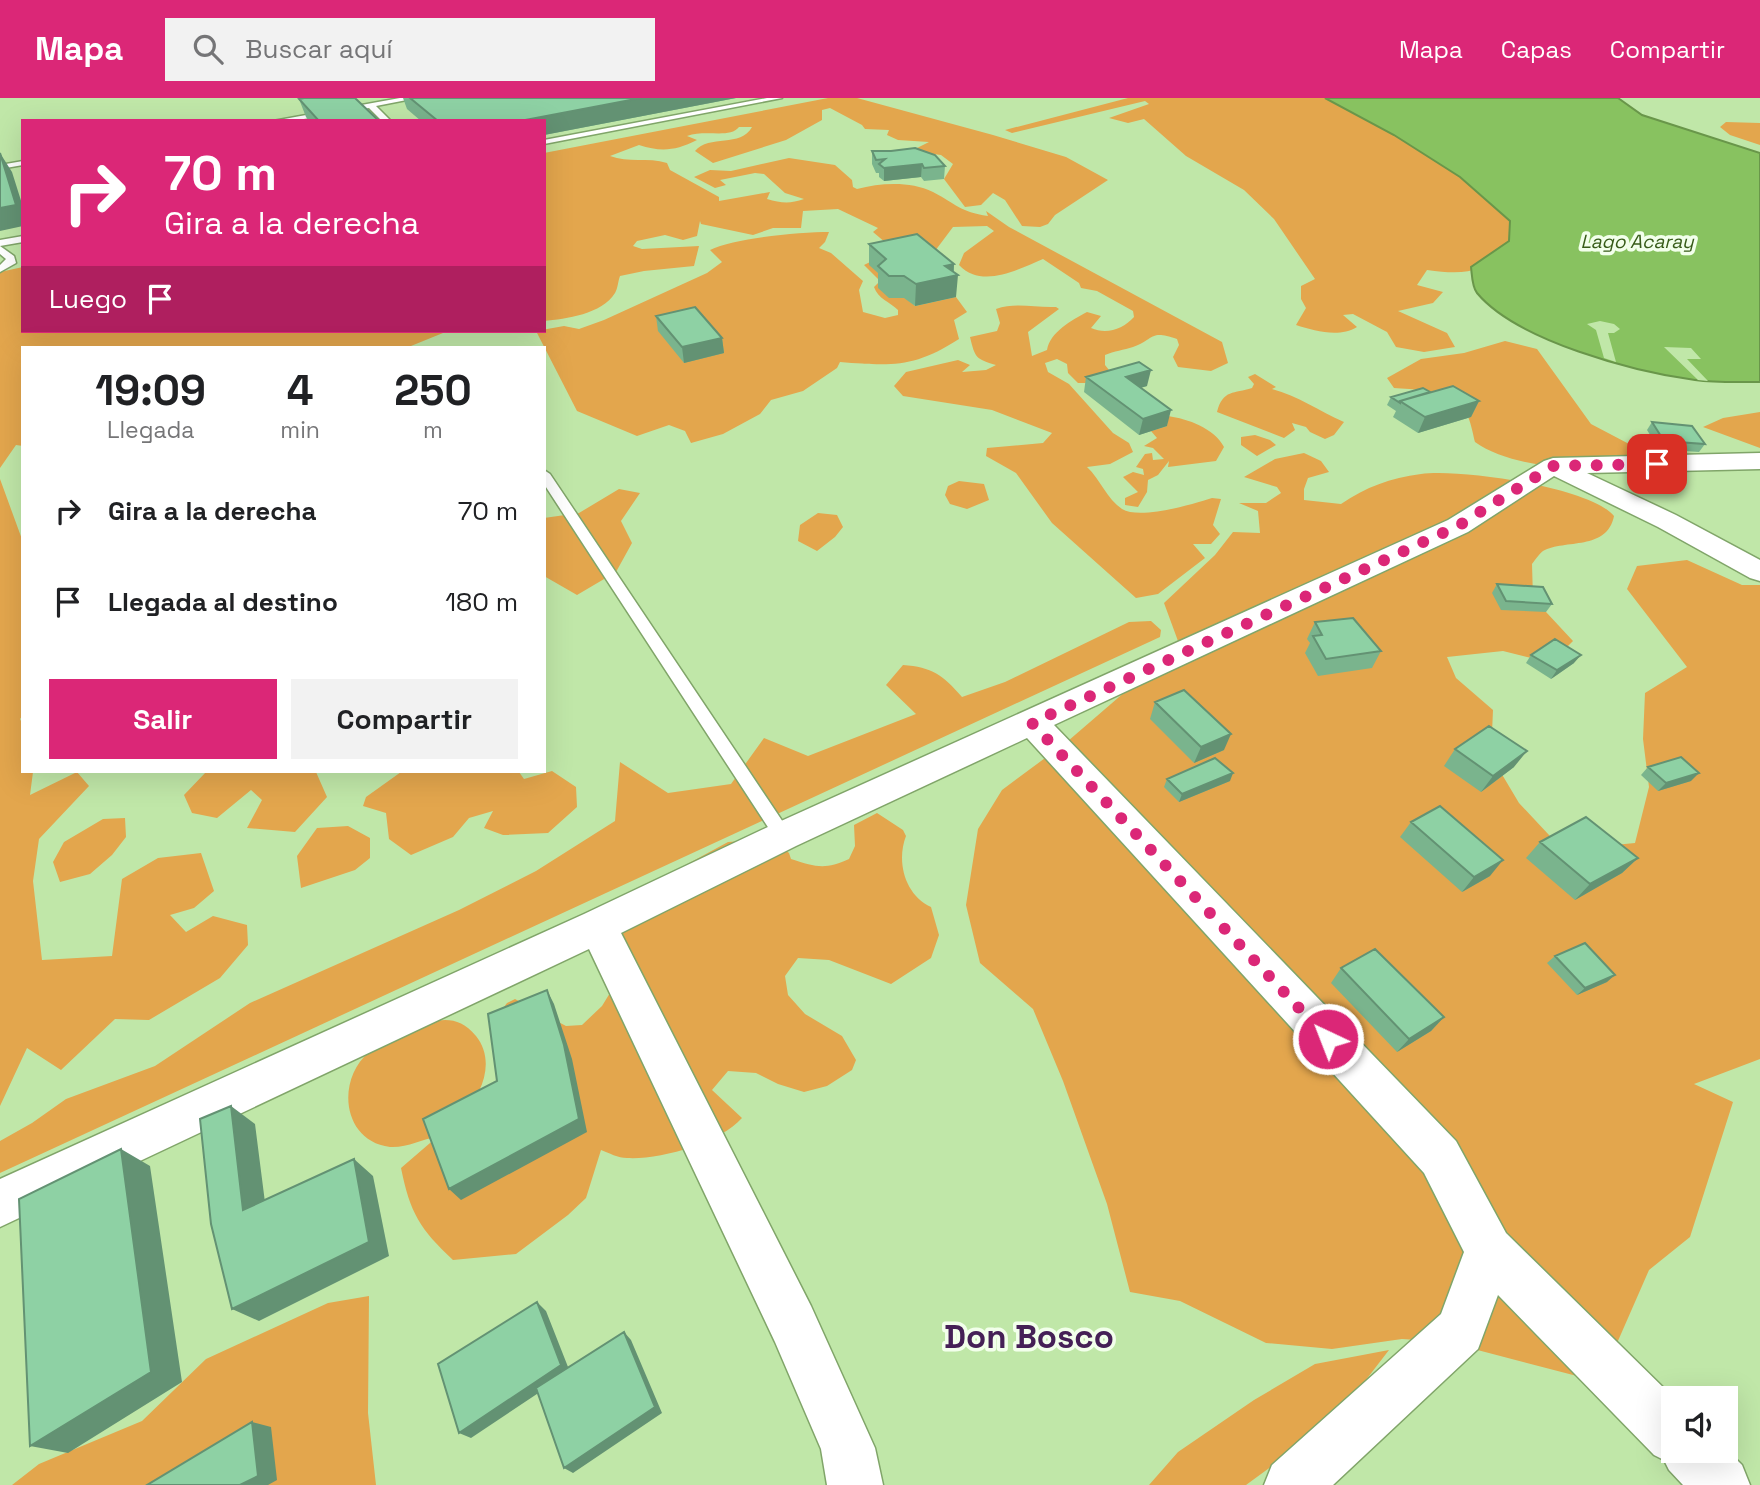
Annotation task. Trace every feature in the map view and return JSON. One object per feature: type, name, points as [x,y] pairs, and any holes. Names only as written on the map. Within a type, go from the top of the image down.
[{"type":"street","points":[[0,1203],[598,926],[783,836],[1458,526],[1553,466],[1760,461]]},
{"type":"street","points":[[1553,466],[1667,521],[1760,572]]},
{"type":"street","points":[[1032,723],[1440,1157],[1489,1250],[1661,1424]]},
{"type":"street","points":[[598,926],[793,1324],[848,1448],[855,1485]]},
{"type":"street","points":[[1292,1485],[1460,1331],[1489,1250]]},
{"type":"street","points":[[1700,1463],[1722,1485]]},
{"type":"lane","points":[[289,119],[413,98]]},
{"type":"lane","points":[[546,142],[778,98]]},
{"type":"lane","points":[[370,105],[385,119]]},
{"type":"lane","points":[[0,167],[21,163]]},
{"type":"lane","points":[[0,243],[21,239]]},
{"type":"lane","points":[[0,249],[11,258],[11,263],[0,269]]},
{"type":"lane","points":[[546,477],[783,836]]},
{"type":"shaded area","points":[[828,98],[857,98],[1066,157],[1108,180],[1055,215],[1048,224],[1040,227],[1022,226],[1005,200],[993,193],[981,205],[965,207],[944,179],[953,164],[941,155],[911,151],[929,142],[898,140],[887,135],[889,130],[865,129],[830,108],[822,110],[822,120],[786,140],[713,163],[695,151],[708,143],[740,137],[752,127],[739,127],[735,131],[724,133],[694,134],[687,136],[697,140],[675,148],[654,149],[639,145],[610,156],[667,163],[670,170],[719,197],[719,201],[770,192],[767,199],[790,202],[804,199],[785,193],[764,174],[755,173],[720,180],[726,185],[715,188],[694,177],[710,170],[731,171],[789,158],[835,165],[852,180],[853,187],[857,189],[895,184],[924,188],[971,212],[988,216],[986,211],[1009,227],[1222,342],[1228,363],[1211,371],[1178,367],[1173,357],[1179,345],[1177,339],[1161,335],[1105,355],[1105,365],[1113,375],[1096,383],[1078,383],[1068,373],[1067,364],[1057,359],[1045,363],[1048,372],[1069,384],[1113,433],[1129,443],[1133,452],[1110,464],[1087,467],[1112,500],[1122,509],[1141,513],[1180,507],[1212,498],[1221,499],[1213,525],[1220,534],[1211,544],[1193,544],[1205,558],[1158,594],[1136,598],[1052,523],[1016,473],[986,456],[987,448],[1043,443],[1052,433],[992,410],[903,396],[894,386],[906,372],[958,360],[970,365],[962,372],[986,370],[996,365],[977,357],[970,337],[997,331],[1000,323],[996,309],[1018,306],[1059,309],[1028,332],[1032,356],[1047,350],[1057,332],[1087,312],[1101,316],[1091,328],[1103,331],[1120,328],[1134,317],[1133,311],[1097,291],[1081,288],[1079,283],[1043,259],[989,277],[968,272],[959,265],[964,253],[994,231],[987,226],[953,227],[935,251],[886,281],[915,306],[956,297],[967,312],[954,320],[959,339],[929,355],[902,363],[840,362],[837,368],[803,391],[771,400],[760,414],[723,434],[691,443],[685,431],[669,425],[637,436],[577,411],[537,333],[546,333],[546,329],[564,326],[579,329],[707,273],[722,262],[710,250],[721,246],[768,237],[829,232],[819,248],[831,253],[863,281],[859,290],[863,312],[885,318],[898,315],[898,310],[876,291],[874,287],[880,281],[864,265],[870,262],[886,243],[873,232],[878,228],[838,209],[803,211],[801,228],[773,228],[753,235],[701,224],[700,221],[697,236],[683,240],[665,235],[637,241],[633,246],[642,249],[699,246],[694,266],[620,276],[615,293],[602,306],[573,317],[546,321],[546,153]]},
{"type":"shaded area","points":[[1128,98],[1337,98],[1380,116],[1523,225],[1484,266],[1461,272],[1427,270],[1417,285],[1443,292],[1433,303],[1398,311],[1447,333],[1455,347],[1424,352],[1396,347],[1387,332],[1353,314],[1343,315],[1357,327],[1343,332],[1319,331],[1296,325],[1306,308],[1301,299],[1301,286],[1315,279],[1274,219],[1244,190],[1186,156],[1144,119],[1128,123],[1109,118],[1149,104],[1145,101],[1012,133],[1005,130]]},
{"type":"shaded area","points":[[1726,122],[1760,123],[1760,145],[1730,135],[1720,127]]},
{"type":"shaded area","points":[[21,267],[21,333],[443,333],[411,346],[21,346],[21,446],[16,445],[0,468],[0,272]]},
{"type":"shaded area","points":[[1505,341],[1537,349],[1591,424],[1650,455],[1583,468],[1549,466],[1509,458],[1475,442],[1467,415],[1462,406],[1452,398],[1436,393],[1394,388],[1387,378],[1421,359],[1464,353]]},
{"type":"shaded area","points":[[1255,374],[1276,387],[1272,389],[1344,422],[1334,435],[1325,439],[1306,427],[1292,423],[1295,430],[1284,438],[1217,412],[1226,396],[1252,388],[1254,384],[1248,377]]},
{"type":"shaded area","points":[[1760,412],[1760,448],[1703,427],[1723,418]]},
{"type":"shaded area","points":[[1168,416],[1200,426],[1220,440],[1224,447],[1216,461],[1168,467],[1169,461],[1158,475],[1148,480],[1147,492],[1138,507],[1125,505],[1125,498],[1138,492],[1123,477],[1133,472],[1144,475],[1143,469],[1136,467],[1145,454],[1152,453],[1153,460],[1164,459],[1153,448],[1144,446],[1157,438],[1151,431],[1167,426]]},
{"type":"shaded area","points":[[1255,435],[1276,445],[1257,456],[1241,445],[1241,437]]},
{"type":"shaded area","points":[[1304,453],[1321,461],[1329,472],[1308,478],[1304,500],[1341,504],[1369,488],[1399,478],[1421,474],[1463,474],[1552,488],[1579,496],[1601,506],[1614,516],[1603,535],[1584,542],[1552,547],[1543,551],[1532,564],[1533,598],[1573,641],[1551,663],[1503,651],[1447,657],[1456,678],[1493,710],[1491,756],[1519,803],[1563,850],[1635,843],[1649,787],[1643,739],[1645,693],[1687,667],[1627,589],[1637,566],[1687,560],[1742,585],[1760,585],[1760,1059],[1694,1084],[1733,1102],[1690,1237],[1649,1270],[1600,1382],[1447,1342],[1402,1339],[1332,1349],[1266,1343],[1180,1301],[1130,1292],[1107,1204],[1063,1081],[1033,1009],[980,963],[966,905],[978,829],[1002,790],[1068,741],[1178,641],[1164,603],[1215,555],[1233,532],[1260,533],[1258,511],[1239,503],[1266,503],[1281,493],[1277,487],[1244,477],[1275,459]]},
{"type":"shaded area","points":[[0,479],[21,537],[21,773],[33,773],[30,795],[75,773],[89,786],[39,839],[33,881],[42,960],[112,956],[122,879],[158,858],[201,853],[214,891],[194,908],[170,915],[186,932],[213,916],[247,925],[248,945],[220,978],[149,1020],[115,1019],[61,1070],[27,1048],[0,1106]]},
{"type":"shaded area","points":[[959,481],[984,484],[989,500],[967,509],[950,504],[945,495],[948,486]]},
{"type":"shaded area","points":[[619,489],[640,493],[621,521],[632,543],[616,572],[577,595],[546,577],[546,518],[579,513]]},
{"type":"shaded area","points":[[818,513],[837,515],[843,527],[817,551],[798,541],[800,525]]},
{"type":"shaded area","points":[[1151,621],[1161,630],[1160,637],[0,1173],[0,1141],[66,1099],[155,1066],[250,1003],[459,910],[536,871],[615,821],[620,762],[668,793],[731,784],[764,738],[808,756],[916,714],[886,685],[903,665],[929,670],[949,683],[962,697],[1005,682],[1129,622]]},
{"type":"shaded area","points":[[552,771],[576,787],[577,807],[548,833],[503,835],[484,828],[493,811],[469,818],[453,837],[411,855],[389,839],[386,813],[363,806],[366,797],[400,773],[520,773],[524,779]]},
{"type":"shaded area","points":[[205,773],[316,773],[327,797],[295,832],[247,828],[262,800],[251,790],[217,818],[192,813],[184,795]]},
{"type":"shaded area","points":[[877,813],[903,830],[906,836],[902,856],[905,877],[915,894],[931,907],[939,935],[931,958],[891,984],[829,960],[798,958],[785,976],[788,995],[805,1014],[842,1036],[856,1060],[852,1070],[827,1086],[804,1092],[778,1084],[756,1073],[728,1071],[712,1090],[742,1118],[732,1127],[705,1142],[656,1156],[624,1158],[601,1150],[586,1198],[516,1254],[453,1260],[418,1219],[408,1197],[401,1168],[437,1137],[390,1147],[374,1142],[362,1134],[354,1122],[348,1093],[358,1064],[369,1052],[425,1024],[446,1020],[456,1022],[476,1036],[483,1049],[485,1070],[479,1091],[493,1086],[519,1058],[497,1016],[507,1003],[515,999],[566,1026],[582,1025],[602,1006],[613,988],[589,944],[645,889],[728,842],[772,839],[789,853],[791,859],[820,866],[833,865],[849,859],[855,846],[854,825]]},
{"type":"shaded area","points":[[125,818],[126,837],[112,855],[90,874],[60,882],[53,862],[64,842],[103,819]]},
{"type":"shaded area","points":[[348,826],[370,838],[370,858],[355,870],[301,888],[297,856],[317,828]]},
{"type":"shaded area","points":[[369,1296],[368,1413],[376,1485],[12,1485],[39,1464],[142,1421],[206,1359],[328,1303]]},
{"type":"shaded area","points":[[1389,1350],[1335,1420],[1246,1485],[1149,1485],[1178,1452],[1254,1400],[1315,1364]]},
{"type":"water","name":"Lago Acaray","points":[[1325,98],[1618,98],[1642,115],[1760,153],[1760,382],[1695,380],[1610,362],[1548,340],[1495,310],[1475,290],[1471,267],[1509,241],[1510,221],[1460,177],[1394,135]]},
{"type":"pier","points":[[1600,321],[1614,324],[1620,329],[1608,333],[1616,362],[1604,358],[1596,330],[1587,324]]},
{"type":"pier","points":[[1664,347],[1691,348],[1701,359],[1687,359],[1708,381],[1698,380]]},
{"type":"building","points":[[355,98],[377,119],[317,119],[299,99]]},
{"type":"building","points":[[410,98],[641,98],[531,119],[436,119]]},
{"type":"building","points":[[915,148],[935,155],[945,166],[924,168],[922,164],[884,168],[879,164],[885,159],[876,160],[872,151],[891,151]]},
{"type":"building","points":[[0,153],[16,205],[0,208]]},
{"type":"building","points":[[917,234],[954,264],[945,266],[958,275],[916,284],[904,276],[889,276],[878,266],[886,259],[869,244]]},
{"type":"building","points":[[695,307],[722,338],[682,347],[656,316]]},
{"type":"building","points":[[1139,362],[1151,370],[1126,377],[1171,410],[1143,419],[1086,377]]},
{"type":"building","points":[[1453,386],[1479,401],[1425,417],[1400,401]]},
{"type":"building","points":[[1423,388],[1430,392],[1400,403],[1391,397]]},
{"type":"building","points":[[1652,422],[1692,426],[1705,444],[1664,441]]},
{"type":"building","points":[[1497,584],[1543,587],[1552,604],[1506,601]]},
{"type":"building","points":[[1353,618],[1381,651],[1326,659],[1313,636],[1322,635],[1315,622]]},
{"type":"building","points":[[1555,639],[1581,655],[1557,670],[1531,655]]},
{"type":"building","points":[[1184,690],[1231,734],[1201,747],[1155,702]]},
{"type":"building","points":[[1489,726],[1527,751],[1493,776],[1455,749]]},
{"type":"building","points":[[1681,757],[1699,773],[1666,783],[1648,767]]},
{"type":"building","points":[[1215,758],[1233,773],[1182,794],[1167,779]]},
{"type":"building","points":[[1440,806],[1503,860],[1474,877],[1411,822]]},
{"type":"building","points":[[1586,817],[1638,858],[1590,884],[1540,842]]},
{"type":"building","points":[[1585,943],[1615,975],[1585,988],[1555,956]]},
{"type":"building","points":[[1375,949],[1444,1017],[1409,1039],[1341,968]]},
{"type":"building","points":[[547,990],[564,1045],[579,1119],[449,1189],[423,1119],[497,1081],[488,1014]]},
{"type":"building","points":[[231,1106],[243,1210],[354,1159],[369,1242],[232,1309],[211,1224],[200,1119]]},
{"type":"building","points":[[121,1149],[151,1372],[30,1446],[19,1199]]},
{"type":"building","points":[[537,1302],[561,1365],[459,1433],[438,1364]]},
{"type":"building","points":[[624,1332],[655,1407],[564,1468],[536,1388]]},
{"type":"building","points":[[252,1422],[258,1476],[240,1485],[147,1485]]},
{"type":"district","name":"Don Bosco","points":[[1029,1337]]},
{"type":"route","points":[[1328,1039],[1032,723],[1458,526],[1553,466],[1657,464]]}]
